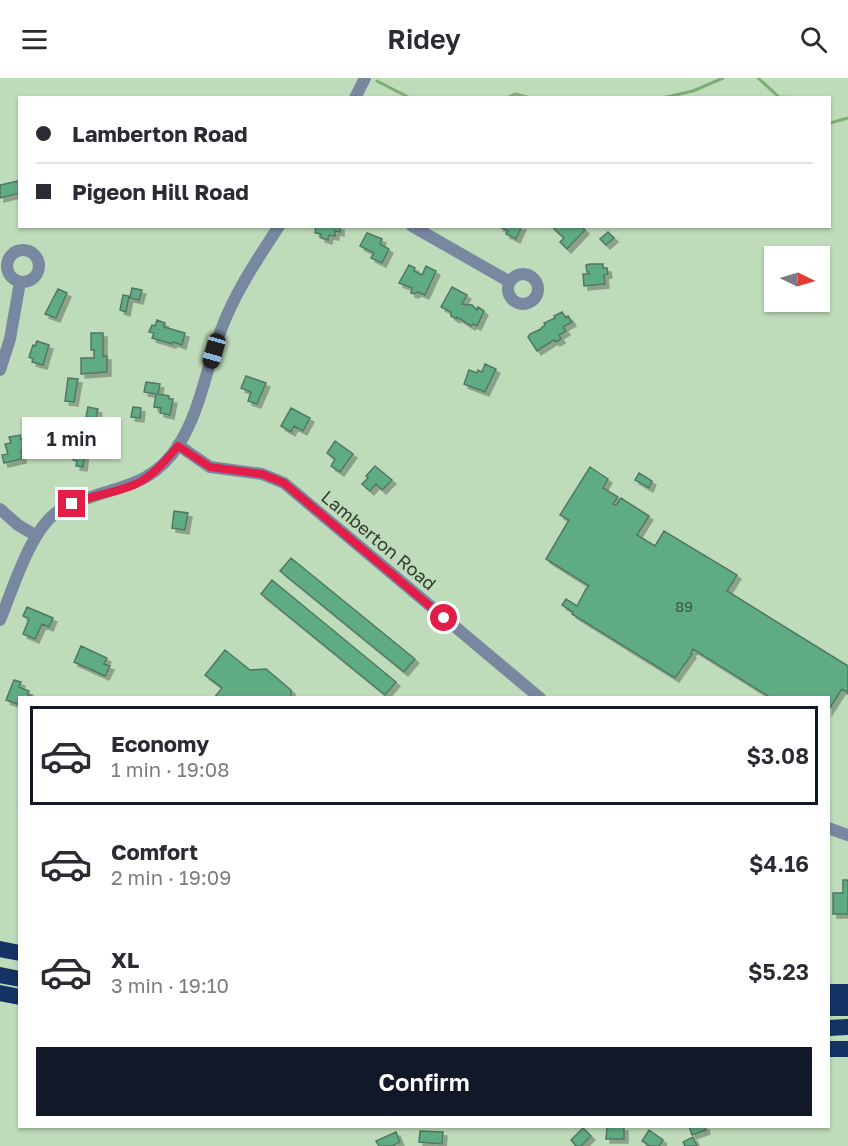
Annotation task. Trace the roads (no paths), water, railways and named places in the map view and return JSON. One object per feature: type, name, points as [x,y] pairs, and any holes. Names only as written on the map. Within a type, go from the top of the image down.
[{"type":"highway","points":[[0,950],[18,953]]},
{"type":"highway","points":[[0,966],[18,970]]},
{"type":"highway","points":[[0,975],[18,979]]},
{"type":"highway","points":[[830,992],[848,992]]},
{"type":"highway","points":[[0,993],[18,997]]},
{"type":"highway","points":[[830,1030],[848,1027]]},
{"type":"highway","points":[[830,1030],[848,1033]]},
{"type":"highway","points":[[830,1049],[848,1049]]},
{"type":"street","points":[[356,96],[365,78]]},
{"type":"street","points":[[0,620],[36,535],[57,511],[86,498],[131,486],[151,475],[178,446],[203,390],[220,331],[232,303],[278,228]]},
{"type":"street","points":[[416,228],[510,282]]},
{"type":"street","points":[[0,370],[10,339],[20,282]]},
{"type":"street","name":"Lamberton Road","points":[[178,446],[210,467],[262,474],[284,483],[538,696]]},
{"type":"street","points":[[0,509],[18,525],[36,535]]},
{"type":"street","points":[[830,829],[848,835]]},
{"type":"waterway","points":[[671,96],[693,91],[723,78]]},
{"type":"waterway","points":[[758,78],[778,96]]},
{"type":"waterway","points":[[377,81],[406,96]]},
{"type":"waterway","points":[[511,96],[515,94],[523,96]]},
{"type":"waterway","points":[[831,123],[848,118]]}]
